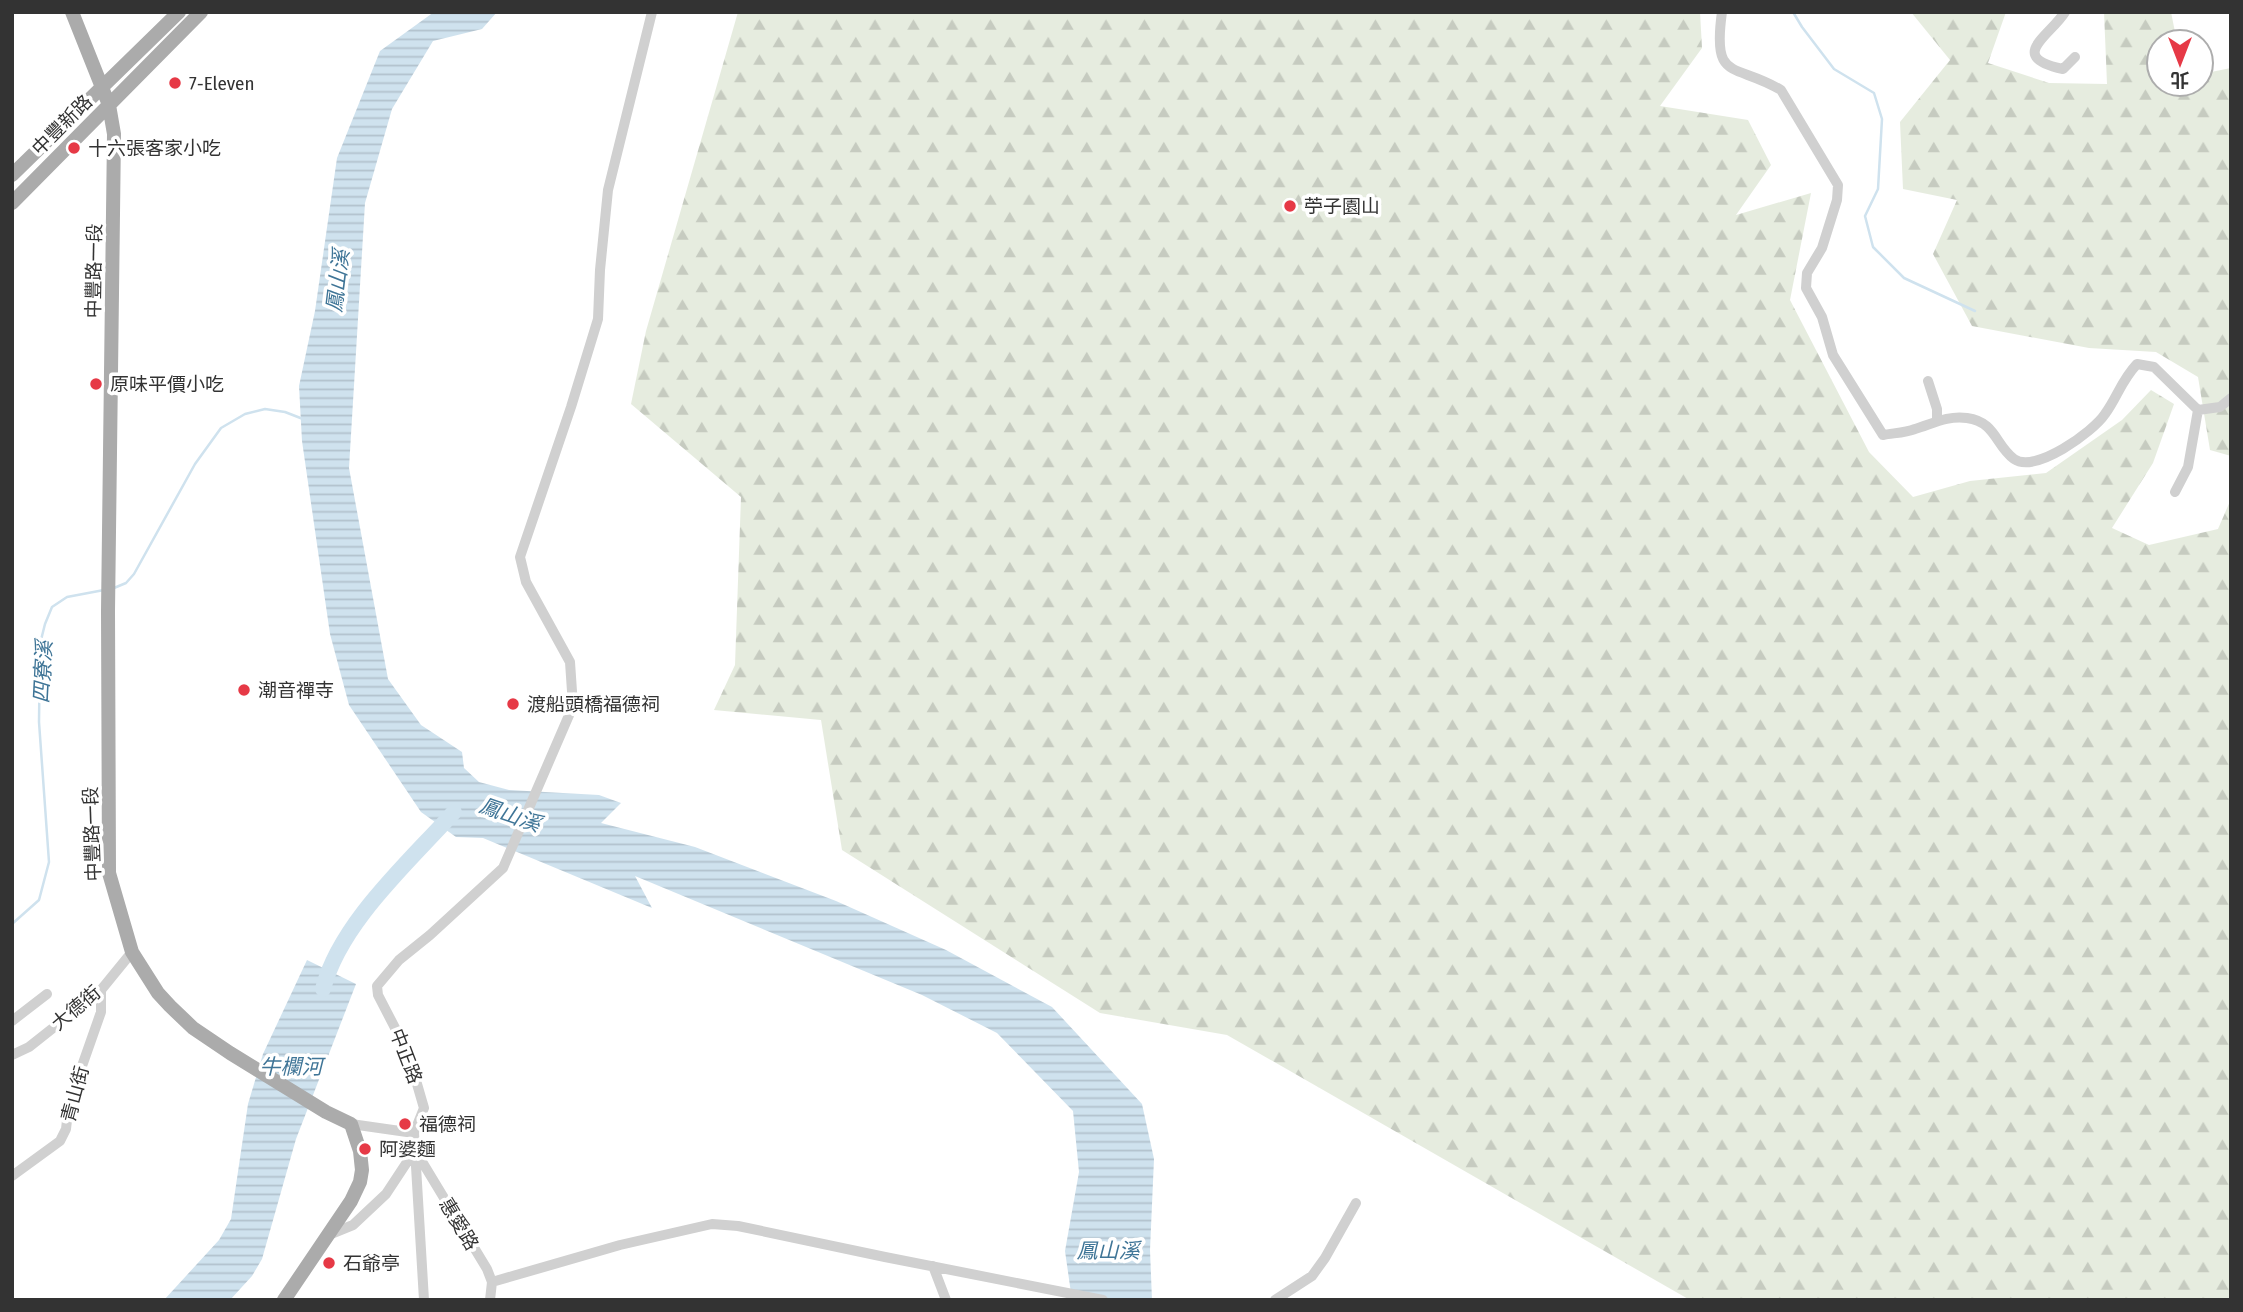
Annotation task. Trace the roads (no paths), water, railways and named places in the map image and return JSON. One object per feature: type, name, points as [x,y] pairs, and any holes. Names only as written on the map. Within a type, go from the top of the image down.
[{"type":"main road","name":"中豐路一段","points":[[72,12],[109,104],[115,155],[108,611],[109,873],[132,952],[158,993],[170,1006],[193,1028],[230,1053],[326,1112],[351,1124]]},
{"type":"main road","name":"中豐新路","points":[[12,175],[179,12]]},
{"type":"main road","name":"中豐新路","points":[[12,203],[201,12]]},
{"type":"main road","points":[[285,1300],[351,1201],[362,1170],[360,1151],[351,1124]]},
{"type":"street","name":"中正路","points":[[424,1300],[414,1133],[424,1108],[408,1053],[378,995],[377,986],[399,960],[503,868],[573,706],[570,662],[526,582],[520,557],[598,319],[608,190],[652,12]]},
{"type":"street","points":[[1722,12],[1720,52],[1727,65],[1735,72],[1765,80],[1781,90],[1838,185],[1838,200],[1822,248],[1807,273],[1806,288],[1822,317],[1833,355],[1883,435],[1913,430],[1937,420],[1966,418],[1986,424],[2013,458],[2031,463],[2050,456],[2096,424],[2105,414],[2124,379],[2137,364],[2154,367],[2199,410]]},
{"type":"street","points":[[2065,12],[2057,25],[2035,44],[2034,52],[2045,65],[2063,69],[2075,57]]},
{"type":"street","points":[[1928,382],[1937,409],[1937,420]]},
{"type":"street","points":[[2199,410],[2220,407],[2231,398]]},
{"type":"street","points":[[2175,492],[2188,467],[2199,410]]},
{"type":"street","name":"大德街","points":[[12,1055],[29,1048],[101,990],[132,952]]},
{"type":"street","name":"青山街","points":[[12,1176],[60,1141],[66,1129],[69,1103],[101,1012],[101,990]]},
{"type":"street","points":[[12,1021],[47,994]]},
{"type":"street","points":[[351,1124],[414,1133]]},
{"type":"street","points":[[326,1236],[353,1225],[386,1194],[415,1150]]},
{"type":"street","name":"惠愛路","points":[[415,1150],[487,1269],[492,1282]]},
{"type":"street","points":[[1275,1300],[1312,1276],[1356,1203]]},
{"type":"street","points":[[490,1300],[492,1282],[620,1245],[712,1224],[738,1226],[1103,1300]]},
{"type":"street","points":[[933,1266],[946,1300]]},
{"type":"water","name":"鳳山溪","points":[[434,12],[497,12],[482,29],[433,41],[392,109],[365,203],[349,468],[388,679],[421,725],[462,752],[464,768],[479,782],[509,790],[599,795],[621,803],[601,823],[695,847],[836,901],[946,950],[1052,1007],[1142,1104],[1154,1159],[1150,1250],[1152,1300],[1072,1300],[1065,1251],[1079,1172],[1073,1111],[997,1033],[922,995],[635,876],[652,908],[483,838],[456,837],[421,812],[349,705],[330,634],[302,441],[299,386],[315,311],[337,158],[380,51]]},
{"type":"water","name":"牛欄河","points":[[307,960],[356,984],[296,1139],[262,1259],[252,1276],[230,1300],[164,1300],[219,1240],[231,1219],[248,1104],[263,1054]]},
{"type":"waterway","points":[[1793,12],[1834,69],[1874,93],[1882,119],[1878,189],[1865,216],[1873,247],[1904,278],[1975,311]]},
{"type":"waterway","name":"四寮溪","points":[[114,588],[126,583],[134,574],[195,464],[221,428],[245,414],[265,409],[285,412],[303,419]]},
{"type":"waterway","name":"四寮溪","points":[[12,924],[39,900],[49,862],[39,722],[40,644],[45,624],[52,607],[67,597],[104,590]]},
{"type":"waterway","name":"牛欄河","points":[[323,989],[332,964],[360,917],[454,812]]},
{"type":"place","name":"7-Eleven","points":[[175,83]]},
{"type":"place","name":"十六張客家小吃","points":[[74,148]]},
{"type":"place","name":"苧子園山","points":[[1290,206]]},
{"type":"place","name":"原味平價小吃","points":[[96,384]]},
{"type":"place","name":"潮音禪寺","points":[[244,690]]},
{"type":"place","name":"渡船頭橋福德祠","points":[[513,704]]},
{"type":"place","name":"福德祠","points":[[405,1124]]},
{"type":"place","name":"阿婆麵","points":[[365,1149]]},
{"type":"place","name":"石爺亭","points":[[329,1263]]}]
